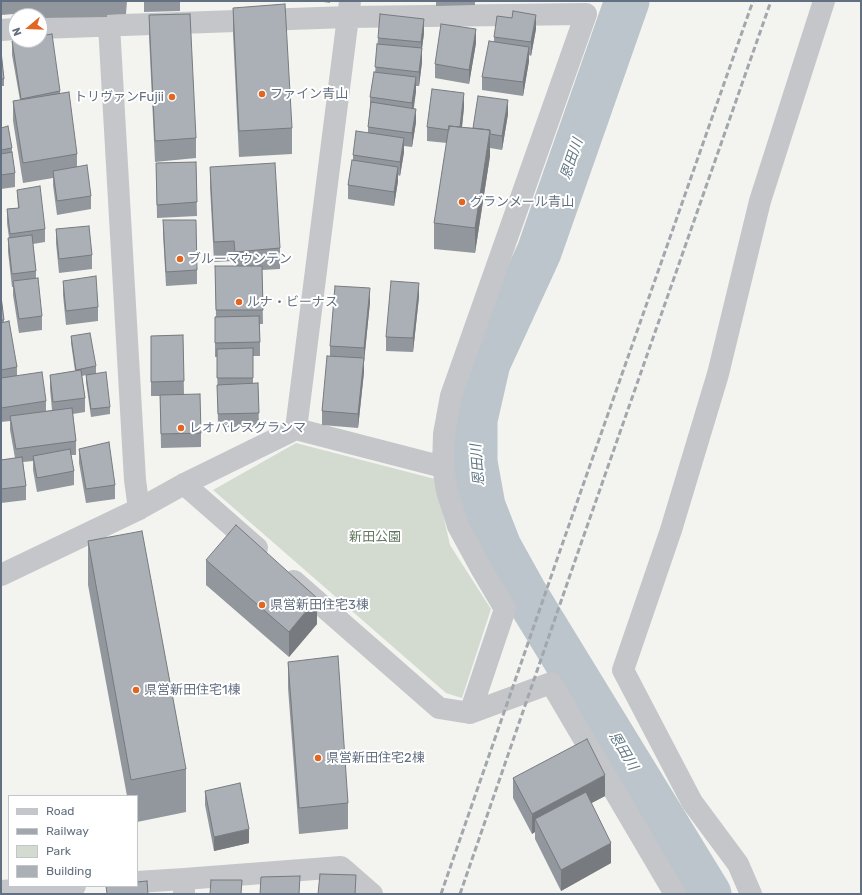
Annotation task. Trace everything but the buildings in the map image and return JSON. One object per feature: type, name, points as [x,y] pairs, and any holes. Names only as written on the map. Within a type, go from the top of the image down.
[{"type":"street","points":[[751,894],[738,864],[692,802],[623,670],[671,530],[718,374],[760,201],[824,1]]},
{"type":"street","points":[[48,28],[349,9],[588,7],[451,396],[444,434],[443,468],[447,491],[458,526],[505,609],[470,712]]},
{"type":"street","points":[[296,429],[349,9]]},
{"type":"street","points":[[109,24],[134,472],[139,509]]},
{"type":"street","points":[[1,575],[139,509],[184,484],[296,429],[443,468]]},
{"type":"street","points":[[184,484],[440,708],[470,712],[551,683],[675,894]]},
{"type":"street","points":[[138,882],[184,887],[341,868],[372,894]]},
{"type":"street","points":[[1,890],[56,887]]},
{"type":"green space","name":"新田公園","points":[[296,443],[435,479],[450,545],[491,609],[462,698],[446,693],[213,490]]},
{"type":"waterway","name":"恩田川","points":[[627,1],[539,252],[488,363],[475,420],[475,462],[483,506],[499,547],[524,592],[709,894]]},
{"type":"railway","points":[[441,894],[753,1]]},
{"type":"railway","points":[[460,894],[771,1]]},
{"type":"place","name":"ファイン青山","points":[[262,94]]},
{"type":"place","name":"トリヴァンFujii","points":[[172,97]]},
{"type":"place","name":"グランメール青山","points":[[462,202]]},
{"type":"place","name":"ブルーマウンテン","points":[[180,259]]},
{"type":"place","name":"ルナ・ビーナス","points":[[239,302]]},
{"type":"place","name":"レオパレスグランマ","points":[[181,428]]},
{"type":"place","name":"県営新田住宅3棟","points":[[262,605]]},
{"type":"place","name":"県営新田住宅1棟","points":[[136,690]]},
{"type":"place","name":"県営新田住宅2棟","points":[[318,758]]}]
